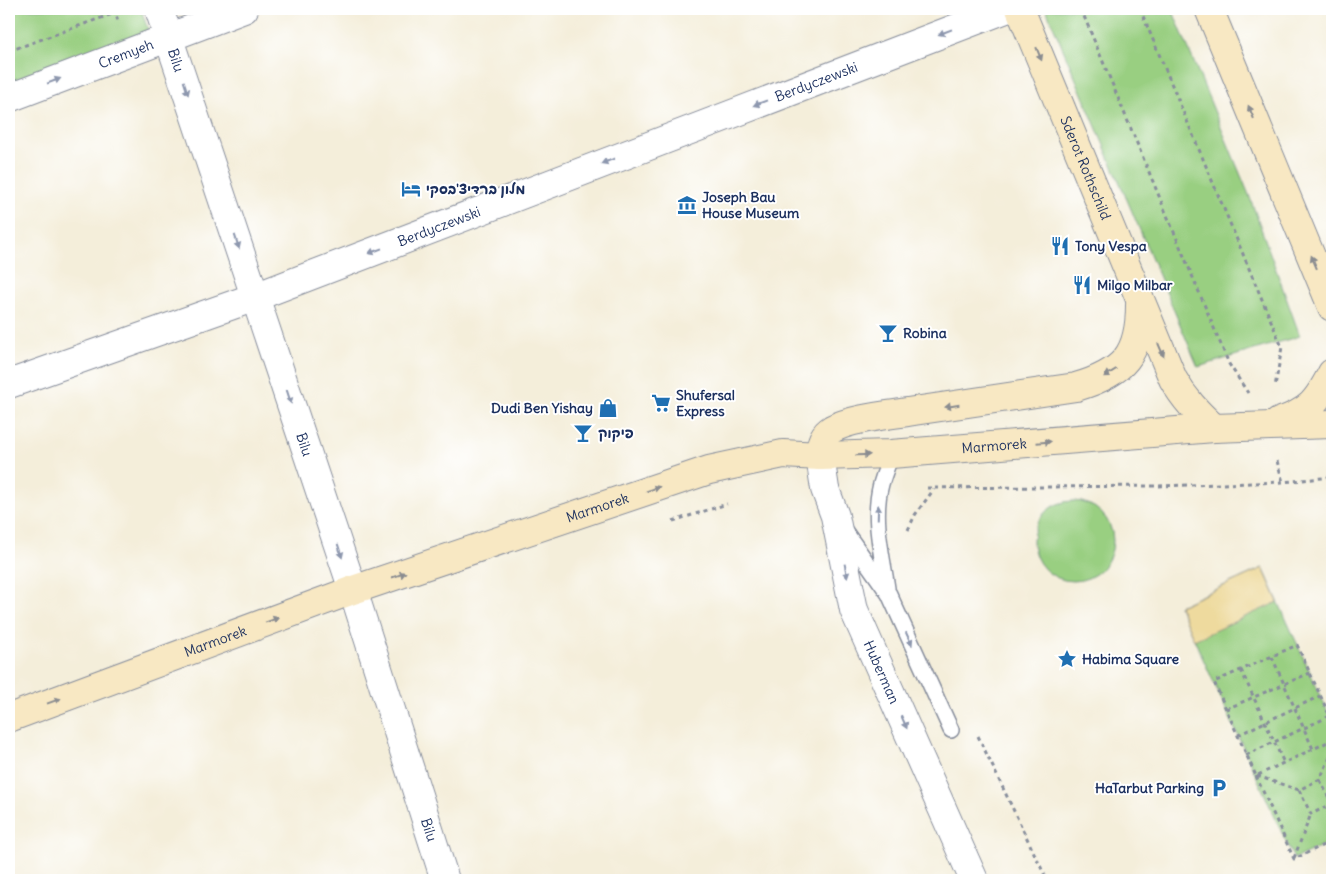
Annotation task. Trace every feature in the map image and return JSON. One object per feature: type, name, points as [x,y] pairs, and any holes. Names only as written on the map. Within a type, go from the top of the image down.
[{"type":"street","name":"Bilu","points":[[159,9],[353,590],[445,880]]},
{"type":"street","name":"Cremyeh","points":[[9,98],[244,9]]},
{"type":"street","name":"Berdyczewski","points":[[9,384],[255,297],[1006,9]]},
{"type":"street","name":"Sderot Rothschild","points":[[1020,9],[1177,386],[1194,410],[1214,428]]},
{"type":"street","points":[[1209,9],[1332,307]]},
{"type":"street","points":[[820,456],[820,446],[825,435],[832,429],[851,423],[883,416],[1076,387],[1093,382],[1116,369],[1131,353],[1136,344],[1139,331],[1140,301]]},
{"type":"street","points":[[1268,426],[1303,412],[1318,397],[1332,373]]},
{"type":"street","name":"Marmorek","points":[[9,718],[353,590],[709,470],[783,454],[820,456],[891,454],[1214,428],[1332,424]]},
{"type":"street","name":"Huberman","points":[[820,456],[825,489],[835,516],[854,610],[974,880]]},
{"type":"lane","points":[[889,594],[879,538],[878,510],[881,485],[891,454]]},
{"type":"lane","points":[[835,516],[889,594],[951,730]]},
{"type":"path","points":[[1081,9],[1229,364]]},
{"type":"path","points":[[1140,9],[1282,347]]},
{"type":"path","points":[[9,51],[115,13]]},
{"type":"path","points":[[881,485],[934,488],[1282,482],[1332,477]]},
{"type":"path","points":[[665,524],[730,502]]},
{"type":"path","points":[[1294,859],[1214,682],[1297,645],[1332,721]]},
{"type":"path","points":[[1272,657],[1313,749]]},
{"type":"path","points":[[1241,670],[1284,763]]},
{"type":"path","points":[[1226,709],[1310,673]]},
{"type":"path","points":[[1238,735],[1320,696]]},
{"type":"path","points":[[1246,755],[1330,716]]},
{"type":"path","points":[[1256,776],[1332,740]]},
{"type":"path","points":[[1299,790],[1320,779],[1332,753]]},
{"type":"path","points":[[1256,776],[1299,790],[1311,814]]},
{"type":"path","points":[[1294,859],[1311,814],[1332,804],[1320,779]]},
{"type":"path","points":[[1294,859],[1332,841]]},
{"type":"green space","points":[[9,9],[141,9],[149,33],[9,84]]},
{"type":"green space","points":[[1046,9],[1172,9],[1249,195],[1300,336],[1198,367]]},
{"type":"green space","points":[[1073,501],[1088,504],[1101,513],[1110,526],[1113,541],[1110,556],[1101,569],[1088,578],[1073,581],[1058,578],[1045,569],[1036,556],[1033,541],[1036,526],[1045,513],[1058,504]]},
{"type":"green space","points":[[1263,568],[1332,721],[1332,841],[1294,859],[1179,606]]},
{"type":"sand","points":[[1263,568],[1278,602],[1194,640],[1179,606]]},
{"type":"place","name":"מלון ברדיצ'בסקי","points":[[411,189]]},
{"type":"place","name":"Joseph Bau House Museum","points":[[687,205]]},
{"type":"place","name":"Tony Vespa","points":[[1060,246]]},
{"type":"place","name":"Milgo Milbar","points":[[1082,285]]},
{"type":"place","name":"Robina","points":[[888,333]]},
{"type":"place","name":"Shufersal Express","points":[[661,403]]},
{"type":"place","name":"Dudi Ben Yishay","points":[[608,408]]},
{"type":"place","name":"פיקוק","points":[[583,433]]},
{"type":"place","name":"Habima Square","points":[[1067,659]]},
{"type":"place","name":"HaTarbut Parking","points":[[1219,788]]}]
